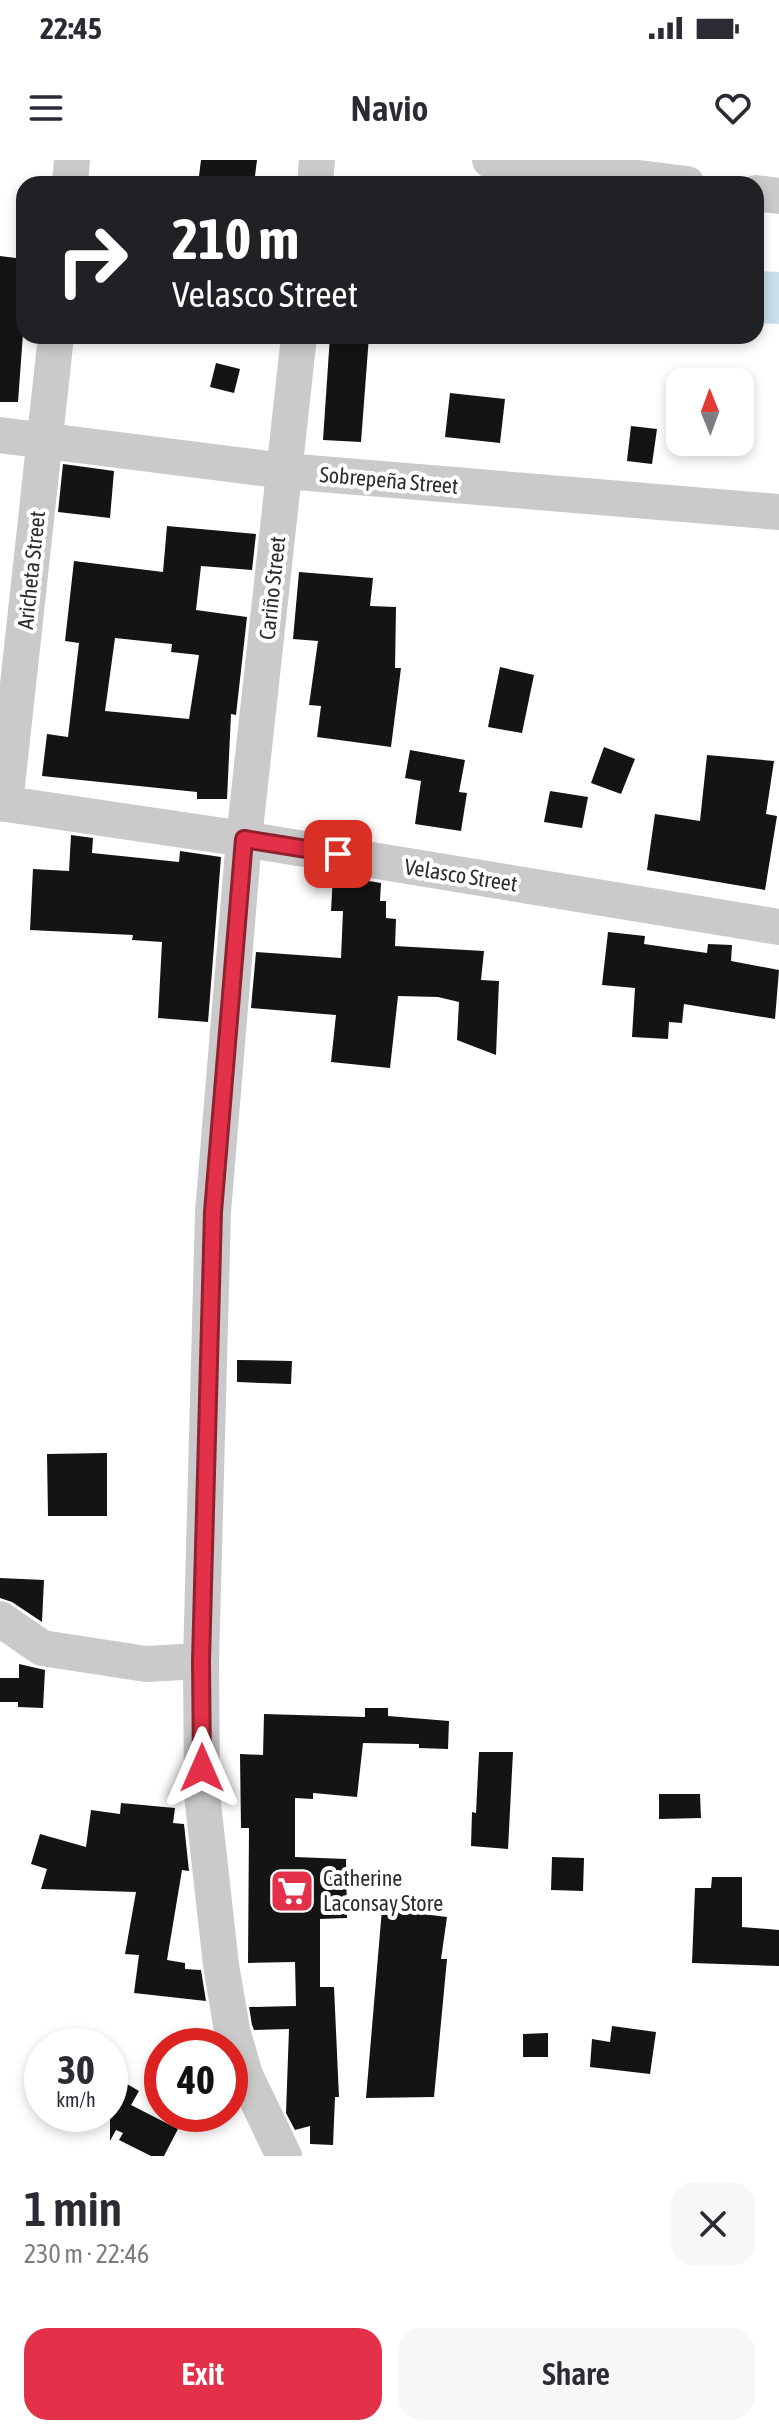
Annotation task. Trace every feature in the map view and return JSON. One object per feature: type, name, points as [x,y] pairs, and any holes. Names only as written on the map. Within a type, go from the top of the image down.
[{"type":"street","points":[[490,160],[624,176]]},
{"type":"street","name":"Aricheta Street","points":[[2,804],[55,344]]},
{"type":"street","name":"Cariño Street","points":[[284,2156],[245,2075],[232,2030],[221,1965],[202,1794],[201,1661],[213,1212],[244,839],[298,344]]},
{"type":"street","name":"Sobrepeña Street","points":[[0,435],[285,471],[779,512]]},
{"type":"street","name":"Velasco Street","points":[[2,804],[244,839],[779,927]]},
{"type":"street","points":[[0,1619],[42,1648],[146,1664],[201,1661]]},
{"type":"building","points":[[201,160],[257,160],[255,176],[199,176]]},
{"type":"building","points":[[0,256],[16,258],[16,344],[22,344],[18,402],[0,402]]},
{"type":"building","points":[[329,344],[368,344],[361,442],[323,440]]},
{"type":"building","points":[[216,363],[240,369],[234,393],[210,387]]},
{"type":"building","points":[[450,393],[505,399],[500,443],[445,437]]},
{"type":"building","points":[[631,426],[657,429],[652,464],[627,461]]},
{"type":"building","points":[[63,464],[114,471],[110,518],[58,512]]},
{"type":"building","points":[[167,526],[256,534],[252,570],[201,566],[196,610],[247,617],[236,715],[231,714],[227,799],[197,799],[197,792],[42,776],[47,734],[68,737],[79,643],[65,641],[74,561],[163,572]],"holes":[[[115,638],[172,644],[171,652],[199,655],[189,719],[105,711]]]},
{"type":"building","points":[[299,572],[373,578],[370,606],[396,607],[395,668],[401,668],[391,747],[317,737],[321,706],[309,705],[318,641],[293,639]]},
{"type":"building","points":[[500,667],[534,675],[522,733],[488,727]]},
{"type":"building","points":[[604,747],[635,759],[621,794],[591,783]]},
{"type":"building","points":[[410,750],[465,760],[459,792],[467,793],[461,831],[415,824],[421,781],[405,778]]},
{"type":"building","points":[[707,755],[774,761],[766,814],[777,816],[765,890],[647,870],[655,814],[700,821]]},
{"type":"building","points":[[550,791],[588,797],[582,828],[544,822]]},
{"type":"building","points":[[71,835],[93,838],[92,853],[179,862],[180,851],[221,857],[208,1022],[158,1018],[162,942],[132,940],[133,935],[30,930],[33,869],[69,871]]},
{"type":"building","points":[[333,875],[381,883],[380,901],[386,901],[386,918],[396,919],[395,946],[484,951],[481,980],[499,981],[496,1055],[457,1040],[459,1002],[438,997],[398,996],[390,1068],[331,1062],[336,1015],[251,1008],[256,952],[341,958],[343,911],[331,911]]},
{"type":"building","points":[[608,932],[645,936],[644,944],[707,953],[708,944],[732,945],[731,961],[779,970],[775,1019],[684,1004],[682,1023],[669,1022],[668,1039],[632,1037],[635,988],[602,985]]},
{"type":"building","points":[[237,1360],[292,1361],[291,1384],[237,1382]]},
{"type":"building","points":[[107,1453],[107,1516],[48,1516],[47,1454]]},
{"type":"building","points":[[0,1578],[44,1580],[42,1622],[12,1602],[0,1598]]},
{"type":"building","points":[[19,1664],[45,1670],[43,1708],[18,1707],[18,1702],[0,1702],[0,1678],[19,1678]]},
{"type":"building","points":[[365,1708],[388,1708],[388,1716],[449,1721],[448,1749],[419,1748],[419,1744],[363,1743],[357,1797],[313,1793],[313,1799],[295,1798],[295,1857],[346,1859],[347,1918],[320,1919],[320,1987],[334,1987],[339,2097],[335,2097],[333,2145],[310,2144],[310,2126],[295,2130],[286,2113],[289,2029],[254,2030],[252,2025],[249,2007],[296,2006],[295,1962],[248,1963],[249,1828],[241,1828],[240,1754],[263,1755],[264,1714],[365,1717]]},
{"type":"building","points":[[479,1752],[513,1752],[508,1849],[471,1846]]},
{"type":"building","points":[[659,1794],[700,1794],[701,1818],[659,1819]]},
{"type":"building","points":[[121,1803],[175,1808],[173,1823],[184,1824],[189,1871],[182,1870],[167,1960],[185,1963],[185,1969],[201,1970],[206,2001],[134,1993],[139,1955],[125,1954],[136,1892],[41,1889],[47,1869],[31,1864],[40,1834],[86,1847],[91,1810],[120,1814]]},
{"type":"building","points":[[552,1857],[584,1858],[583,1891],[551,1890]]},
{"type":"building","points":[[712,1877],[742,1877],[742,1927],[779,1930],[779,1966],[692,1963],[695,1888],[711,1888]]},
{"type":"building","points":[[382,1909],[447,1917],[441,1959],[447,1959],[434,2097],[366,2098]]},
{"type":"building","points":[[612,2026],[656,2032],[650,2074],[590,2067],[592,2039],[610,2042]]},
{"type":"building","points":[[548,2033],[548,2057],[523,2057],[523,2034]]},
{"type":"building","points":[[128,2085],[139,2091],[131,2105],[144,2112],[144,2132],[176,2132],[164,2156],[151,2156],[119,2140],[123,2133],[121,2132],[128,2132]]},
{"type":"waterway","points":[[764,297],[779,298]]},
{"type":"place","name":"Catherine Laconsay Store","points":[[292,1891]]},
{"type":"route","points":[[202,1768],[201,1661],[213,1212],[244,839],[338,854]]}]
